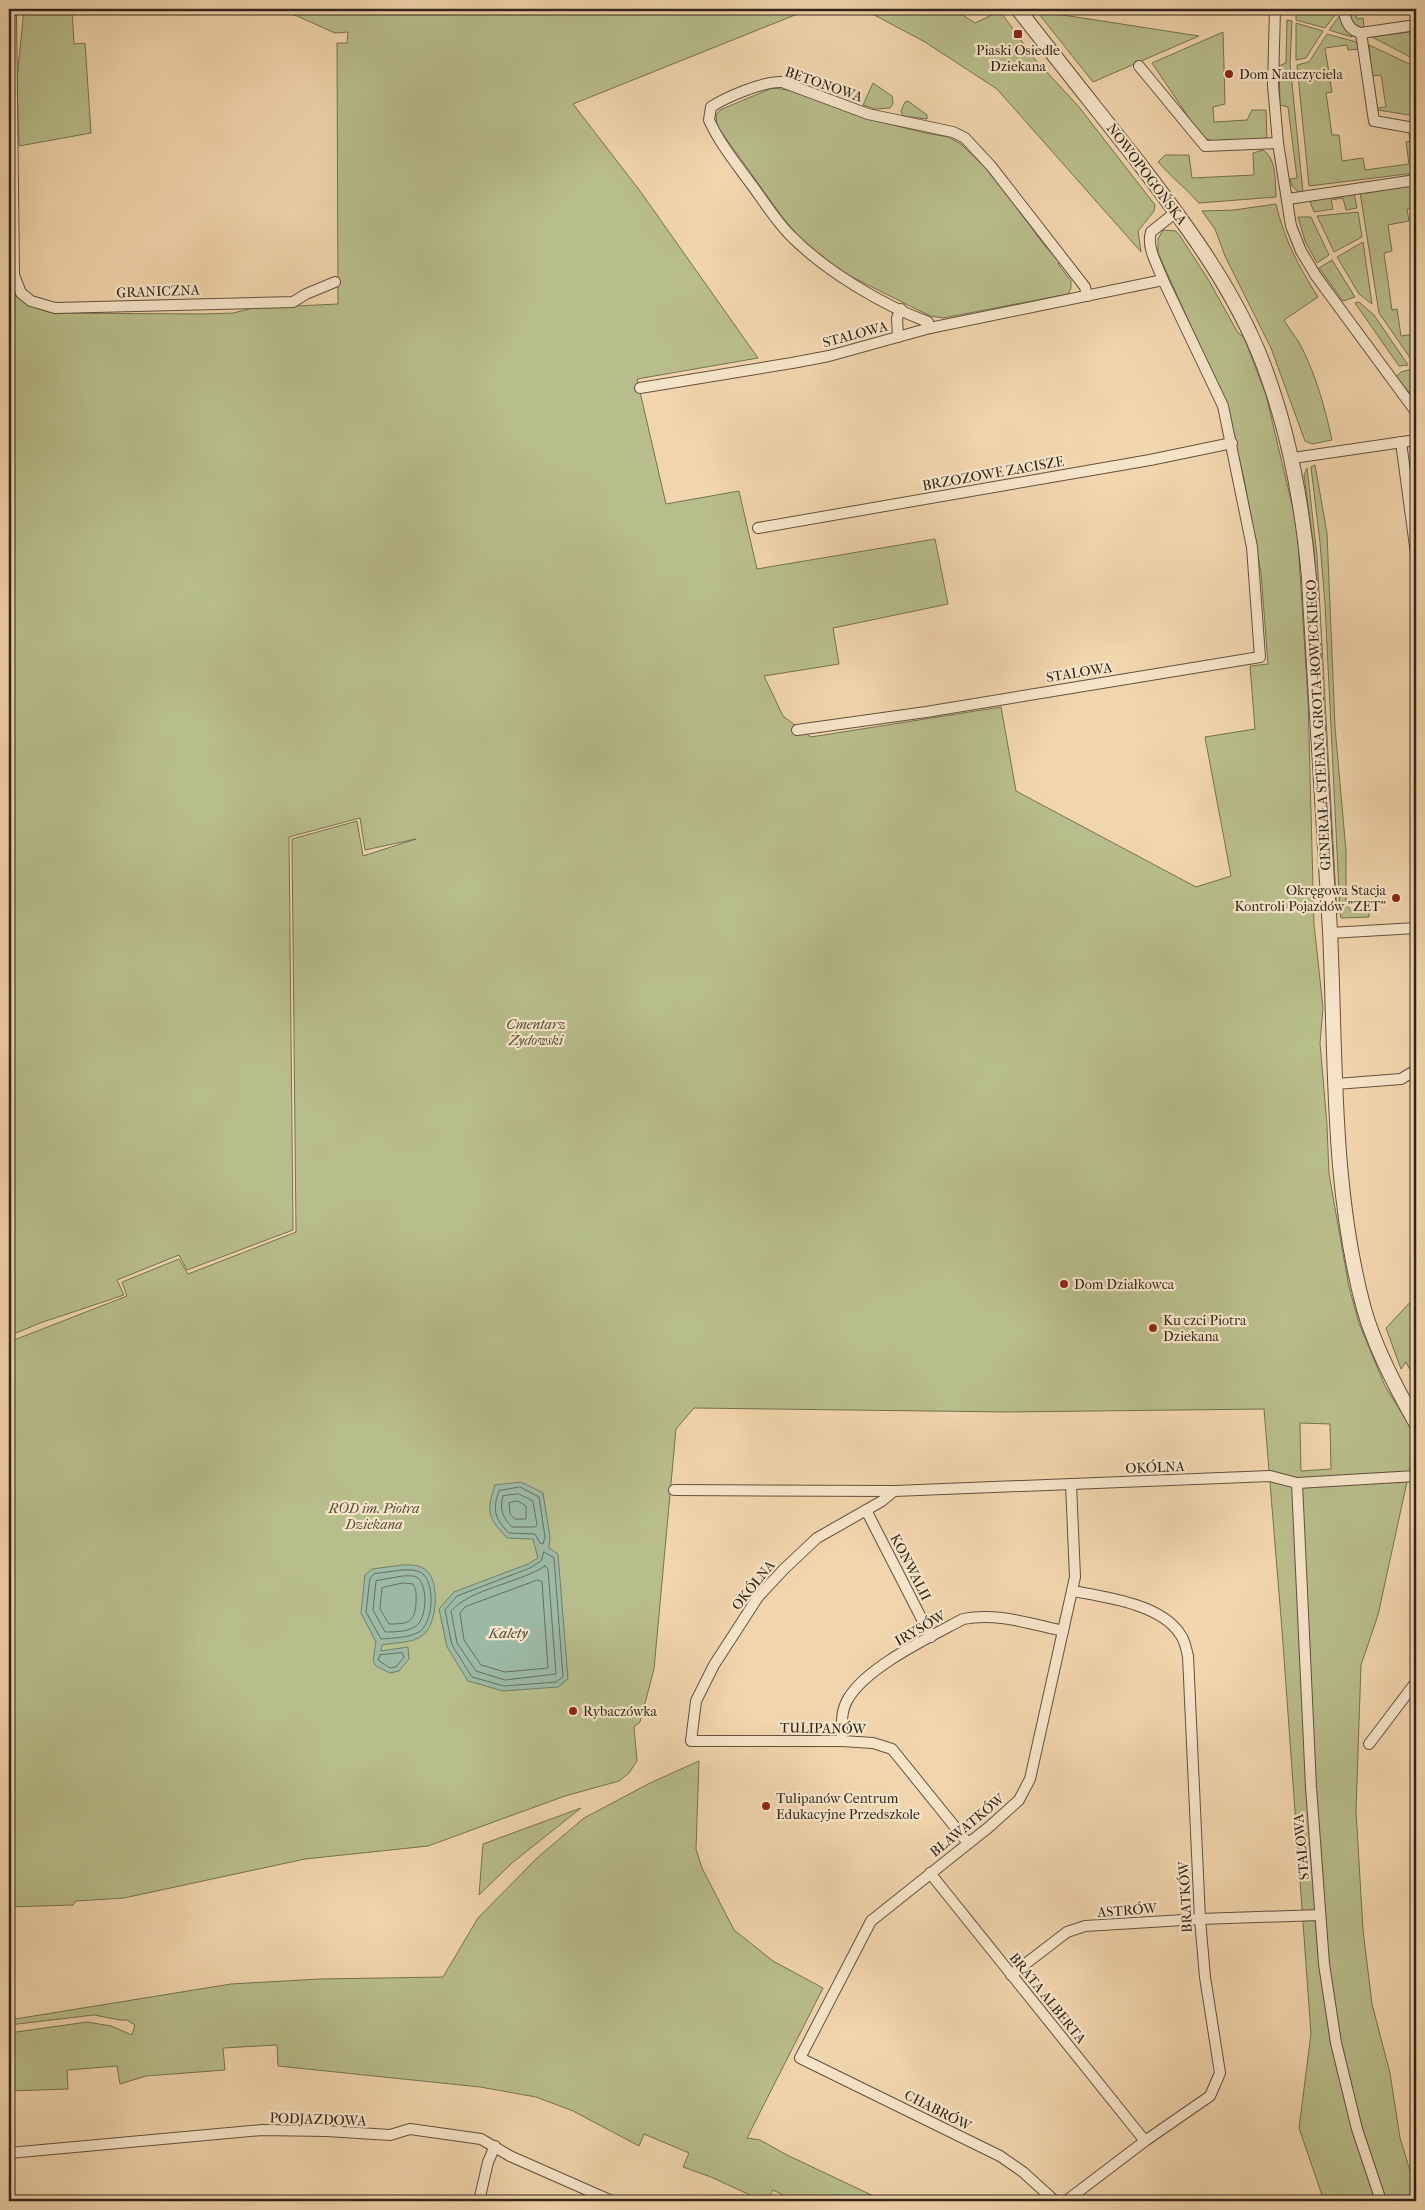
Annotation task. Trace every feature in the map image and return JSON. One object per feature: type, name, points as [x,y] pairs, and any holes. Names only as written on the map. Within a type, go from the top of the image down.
[{"type":"street","name":"GRANICZNA","points":[[11,9],[14,275],[21,293],[31,301],[42,306],[55,308],[293,302],[306,294],[335,282]]},
{"type":"street","name":"NOWOPOGOŃSKA","points":[[1018,9],[1176,212],[1223,282],[1258,351]]},
{"type":"street","points":[[1275,9],[1273,85],[1278,143],[1291,226],[1301,251],[1316,276],[1416,412]]},
{"type":"street","points":[[1343,9],[1347,24],[1354,32],[1362,33],[1416,25]]},
{"type":"street","points":[[1362,33],[1374,121],[1414,128],[1416,143]]},
{"type":"street","points":[[1139,66],[1205,146],[1278,143]]},
{"type":"street","name":"BETONOWA","points":[[930,328],[928,322],[838,275],[810,255],[788,234],[725,148],[708,120],[711,107],[755,88],[770,83],[782,82],[868,114],[953,132],[965,138],[991,166],[1080,280],[1085,287],[1087,296]]},
{"type":"street","points":[[1288,199],[1416,180]]},
{"type":"street","points":[[1176,212],[1152,232],[1150,237],[1151,249],[1163,280],[1223,406],[1232,442]]},
{"type":"street","name":"STALOWA","points":[[640,388],[792,363],[930,328],[1163,280]]},
{"type":"street","points":[[898,337],[897,318],[901,309]]},
{"type":"street","name":"GENERAŁA STEFANA GROTA-ROWECKIEGO","points":[[1258,351],[1277,402],[1293,458],[1304,519],[1330,933],[1336,1084],[1346,1221],[1365,1311],[1376,1341],[1416,1423]]},
{"type":"street","points":[[1293,458],[1416,440]]},
{"type":"street","name":"STALOWA","points":[[797,730],[926,712],[1260,657],[1253,552],[1232,442]]},
{"type":"street","name":"BRZOZOWE ZACISZE","points":[[758,528],[1150,460],[1232,442]]},
{"type":"street","points":[[1400,442],[1416,554]]},
{"type":"street","points":[[1330,933],[1416,928]]},
{"type":"street","points":[[1336,1084],[1401,1079],[1416,1070]]},
{"type":"street","name":"OKÓLNA","points":[[674,1490],[894,1492],[1270,1476],[1297,1483],[1416,1476]]},
{"type":"street","name":"STALOWA","points":[[1297,1483],[1312,1806],[1324,1964],[1336,2043],[1358,2129],[1381,2201]]},
{"type":"street","name":"BŁAWATKÓW","points":[[800,2058],[871,1921],[1019,1800],[1030,1779],[1075,1577],[1071,1484]]},
{"type":"street","name":"OKÓLNA","points":[[691,1741],[696,1701],[714,1665],[758,1597],[784,1568],[817,1538],[894,1492]]},
{"type":"street","name":"KONWALII","points":[[866,1510],[931,1637]]},
{"type":"street","name":"BRATKÓW","points":[[1066,2201],[1145,2141],[1210,2096],[1220,2072],[1205,1977],[1200,1919],[1188,1656],[1180,1634],[1167,1621],[1145,1608],[1114,1599],[1073,1591]]},
{"type":"street","name":"IRYSÓW","points":[[842,1741],[841,1718],[848,1700],[867,1676],[963,1619],[977,1616],[1001,1618],[1063,1631]]},
{"type":"street","points":[[1369,1744],[1416,1682]]},
{"type":"street","name":"TULIPANÓW","points":[[691,1741],[842,1741],[873,1743],[892,1749],[968,1842]]},
{"type":"street","name":"BRATA ALBERTA","points":[[930,1873],[1145,2141]]},
{"type":"street","name":"ASTRÓW","points":[[1011,1975],[1067,1932],[1084,1926],[1200,1919],[1320,1915]]},
{"type":"street","name":"CHABRÓW","points":[[800,2058],[1000,2156],[1023,2172],[1055,2201]]},
{"type":"street","name":"PODJAZDOWA","points":[[9,2154],[262,2130],[327,2131],[390,2135],[410,2129],[482,2138],[510,2156],[612,2201]]},
{"type":"street","points":[[479,2201],[488,2162],[495,2146]]},
{"type":"green space","points":[[24,9],[72,9],[74,44],[85,43],[91,133],[19,146],[17,79]]},
{"type":"green space","points":[[289,9],[810,9],[573,104],[640,191],[758,358],[637,379],[666,504],[739,491],[757,569],[935,539],[948,604],[833,628],[839,664],[764,676],[783,716],[811,737],[1001,707],[1016,791],[1196,887],[1231,876],[1205,737],[1255,729],[1250,666],[1268,664],[1261,573],[1244,479],[1227,406],[1158,253],[1158,239],[1163,230],[1176,231],[1180,236],[1208,279],[1238,333],[1244,337],[1266,395],[1297,526],[1308,699],[1314,924],[1323,1008],[1320,1043],[1329,1174],[1349,1287],[1359,1323],[1385,1386],[1416,1436],[1416,1455],[1410,1468],[1378,1615],[1361,1665],[1356,1811],[1363,1930],[1372,2004],[1390,2073],[1400,2138],[1416,2190],[1416,2201],[1324,2201],[1299,2128],[1311,2034],[1264,1409],[1007,1412],[694,1408],[676,1429],[654,1669],[640,1722],[634,1727],[637,1761],[629,1773],[619,1781],[565,1796],[428,1846],[305,1859],[124,1898],[76,1901],[73,1905],[9,1907],[9,1342],[127,1296],[122,1282],[179,1259],[188,1274],[296,1232],[292,839],[357,821],[363,856],[416,839],[365,850],[360,818],[289,837],[293,1230],[187,1270],[179,1255],[117,1280],[124,1295],[40,1323],[9,1336],[9,279],[16,293],[27,303],[55,313],[203,314],[233,313],[253,308],[338,304],[337,43],[347,43],[348,32],[335,33],[288,12]],"holes":[[[1300,1423],[1330,1424],[1331,1469],[1301,1471]]]},
{"type":"green space","points":[[863,9],[953,9],[975,23],[1000,11],[1033,57],[1079,107],[1155,205],[1154,211],[1138,231],[1141,252],[997,89],[925,42]]},
{"type":"green space","points":[[1035,9],[1047,9],[1050,13],[1199,36],[1093,82]]},
{"type":"green space","points":[[1296,9],[1313,9],[1314,13],[1338,9],[1338,11],[1325,28],[1296,20]]},
{"type":"green space","points":[[1347,9],[1355,9],[1357,19],[1363,18],[1364,27],[1361,28],[1349,21]]},
{"type":"green space","points":[[1340,15],[1352,37],[1329,30]]},
{"type":"green space","points":[[1287,20],[1292,21],[1290,64],[1303,192],[1300,193],[1292,186],[1290,179],[1297,178],[1288,107],[1280,105],[1279,66],[1286,63]]},
{"type":"green space","points":[[1296,23],[1323,31],[1306,58],[1296,60]]},
{"type":"green space","points":[[1416,31],[1416,60],[1372,37]]},
{"type":"green space","points":[[1223,32],[1225,104],[1213,107],[1214,122],[1247,120],[1252,110],[1266,110],[1267,139],[1214,142],[1202,137],[1152,63]]},
{"type":"green space","points":[[1327,34],[1360,43],[1361,49],[1348,50],[1347,45],[1325,48],[1332,92],[1326,93],[1332,135],[1339,135],[1342,161],[1363,158],[1365,170],[1409,164],[1406,142],[1411,141],[1415,173],[1309,186],[1297,65],[1309,62]]},
{"type":"green space","points":[[1369,45],[1416,67],[1416,122],[1415,116],[1378,110],[1377,108],[1386,107],[1381,75],[1372,76]]},
{"type":"green space","points":[[873,83],[892,96],[893,104],[890,108],[875,109],[863,105]]},
{"type":"green space","points":[[772,88],[789,90],[877,121],[948,137],[961,144],[990,172],[1045,246],[1060,262],[1058,264],[1071,281],[1071,288],[1068,294],[943,318],[931,316],[840,271],[805,244],[783,218],[717,126],[716,115],[720,110]]},
{"type":"green space","points":[[908,101],[927,115],[927,119],[903,116],[901,111],[905,102]]},
{"type":"green space","points":[[1263,150],[1268,154],[1273,165],[1276,197],[1199,203],[1158,162],[1165,155],[1189,155],[1192,178],[1254,175],[1253,153]]},
{"type":"green space","points":[[1416,184],[1416,208],[1407,209],[1409,221],[1388,225],[1392,251],[1384,253],[1392,310],[1397,309],[1401,336],[1416,334],[1416,362],[1413,362],[1379,313],[1360,192]]},
{"type":"green space","points":[[1354,193],[1357,208],[1346,210],[1343,198],[1331,200],[1333,209],[1314,212],[1309,199]]},
{"type":"green space","points":[[1276,204],[1283,229],[1293,252],[1318,297],[1284,320],[1301,346],[1316,380],[1332,440],[1312,444],[1305,441],[1271,348],[1225,256],[1215,229],[1202,211],[1234,210]]},
{"type":"green space","points":[[1358,212],[1362,237],[1334,252],[1317,216]]},
{"type":"green space","points":[[1298,217],[1311,217],[1329,255],[1317,263],[1305,241]]},
{"type":"green space","points":[[1363,242],[1372,304],[1359,294],[1337,257]]},
{"type":"green space","points":[[1332,260],[1355,297],[1343,301],[1319,268]]},
{"type":"green space","points":[[1359,302],[1374,315],[1408,365],[1399,366],[1355,303]]},
{"type":"green space","points":[[1416,368],[1416,400],[1396,377],[1401,372]]},
{"type":"green space","points":[[1315,465],[1327,533],[1335,727],[1346,851],[1346,904],[1353,913],[1369,912],[1369,917],[1341,918],[1340,913],[1325,604],[1311,467]]},
{"type":"green space","points":[[1307,468],[1317,555],[1336,916],[1314,549],[1304,475]]},
{"type":"green space","points":[[1416,1296],[1416,1381],[1406,1362],[1401,1369],[1386,1328]]},
{"type":"green space","points":[[699,1761],[696,1849],[702,1868],[734,1930],[773,1961],[823,1988],[747,2138],[760,2140],[787,2155],[884,2201],[795,2201],[773,2190],[767,2201],[763,2201],[711,2177],[683,2167],[689,2153],[644,2134],[639,2146],[573,2111],[536,2097],[480,2087],[278,2066],[277,2045],[223,2048],[225,2070],[146,2076],[120,2084],[117,2066],[67,2070],[68,2089],[9,2091],[9,2033],[87,2022],[111,2026],[132,2035],[135,2025],[127,2020],[94,2015],[9,2025],[9,2020],[231,1984],[320,1979],[443,1977],[478,1918],[537,1858],[584,1818],[650,1783]]},
{"type":"green space","points":[[581,1808],[512,1863],[479,1895],[483,1844]]},
{"type":"water","name":"Kalety","points":[[521,1482],[543,1493],[550,1537],[549,1548],[558,1554],[568,1679],[558,1687],[503,1691],[468,1681],[447,1647],[439,1609],[454,1592],[528,1564],[538,1558],[533,1539],[507,1538],[492,1520],[490,1514],[490,1502],[495,1485]]},
{"type":"water","points":[[402,1565],[418,1566],[427,1571],[431,1577],[435,1594],[434,1614],[428,1630],[419,1638],[382,1645],[381,1651],[408,1647],[409,1659],[399,1671],[390,1673],[376,1666],[373,1661],[376,1642],[361,1613],[365,1575],[372,1569]]},
{"type":"place","name":"Piaski Osiedle Dziekana","points":[[1018,34]]},
{"type":"place","name":"Dom Nauczyciela","points":[[1229,74]]},
{"type":"place","name":"Okręgowa Stacja Kontroli Pojazdów \"ZET\"","points":[[1396,898]]},
{"type":"place","name":"Dom Działkowca","points":[[1064,1284]]},
{"type":"place","name":"Ku czci Piotra Dziekana","points":[[1153,1328]]},
{"type":"place","name":"Rybaczówka","points":[[573,1711]]},
{"type":"place","name":"Tulipanów Centrum Edukacyjne Przedszkole","points":[[766,1806]]},
{"type":"park label","name":"Cmentarz Żydowski","points":[[536,1032]]},
{"type":"park label","name":"ROD im. Piotra Dziekana","points":[[374,1516]]}]
